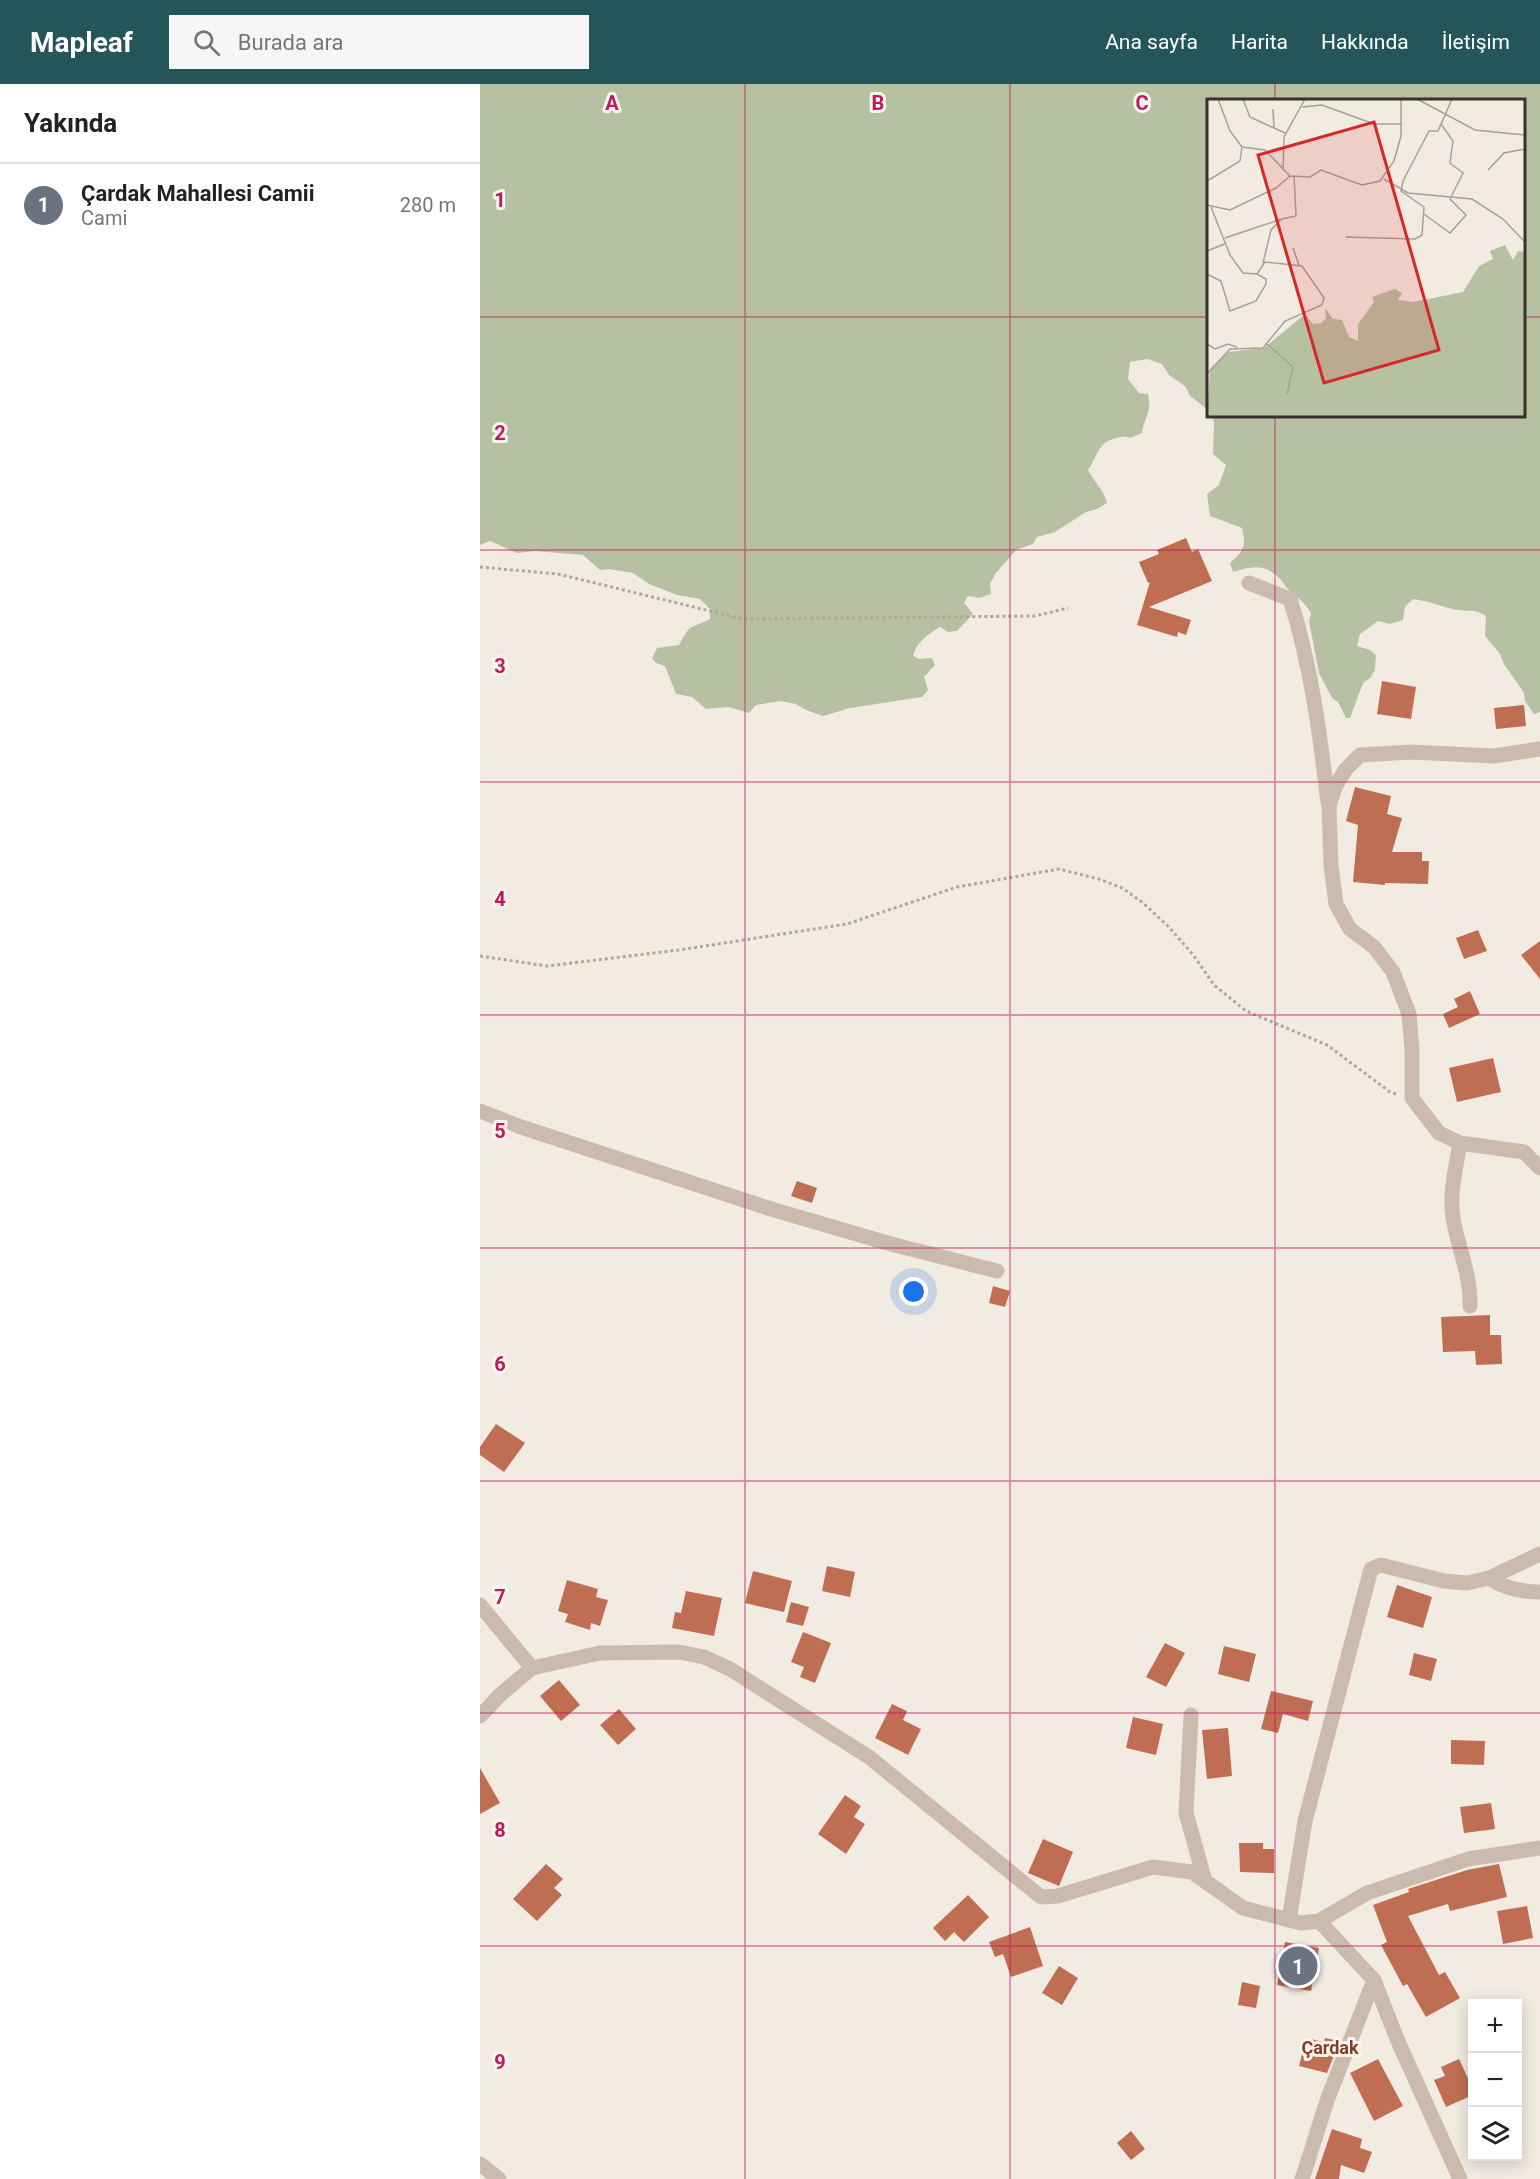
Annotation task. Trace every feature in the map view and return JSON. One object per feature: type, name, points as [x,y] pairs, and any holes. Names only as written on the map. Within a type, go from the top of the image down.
[{"type":"street","points":[[1249,583],[1290,599],[1300,630],[1317,718],[1329,806],[1331,866],[1336,904],[1350,929],[1374,946],[1393,972],[1409,1014],[1412,1098],[1439,1133],[1460,1143],[1524,1152],[1540,1168]]},
{"type":"street","points":[[1329,806],[1336,785],[1346,769],[1360,755],[1410,752],[1494,756],[1540,749]]},
{"type":"street","points":[[480,1111],[522,1128],[771,1209],[891,1244],[997,1271]]},
{"type":"street","points":[[1460,1143],[1454,1175],[1453,1218],[1467,1272],[1470,1306]]},
{"type":"street","points":[[1289,1920],[1305,1821],[1371,1569],[1382,1565],[1444,1581],[1467,1583],[1489,1578],[1540,1554]]},
{"type":"street","points":[[1489,1578],[1499,1585],[1529,1592],[1540,1592]]},
{"type":"street","points":[[480,1605],[532,1668]]},
{"type":"street","points":[[480,1716],[501,1694],[532,1668],[600,1653],[668,1652],[704,1657],[730,1670],[868,1757],[1041,1897],[1058,1896],[1153,1867],[1192,1872],[1243,1908],[1301,1923],[1319,1922],[1367,1893],[1468,1859],[1540,1848]]},
{"type":"street","points":[[1191,1715],[1186,1813],[1204,1881]]},
{"type":"street","points":[[1319,1922],[1374,1980],[1397,2039],[1460,2179]]},
{"type":"street","points":[[1302,2179],[1328,2098],[1374,1980]]},
{"type":"street","points":[[480,2164],[500,2179]]},
{"type":"path","points":[[480,567],[558,574],[743,619],[1035,616],[1068,608]]},
{"type":"path","points":[[480,956],[547,966],[690,949],[847,924],[957,887],[1059,869],[1100,879],[1129,893],[1169,927],[1194,956],[1214,985],[1246,1011],[1327,1045],[1390,1092],[1412,1098]]},
{"type":"green space","points":[[480,84],[1540,84],[1540,712],[1534,714],[1500,654],[1485,636],[1486,616],[1475,611],[1457,610],[1413,599],[1405,607],[1403,620],[1390,624],[1378,621],[1360,634],[1357,646],[1370,650],[1376,655],[1375,670],[1363,683],[1350,718],[1346,718],[1319,673],[1309,621],[1311,613],[1309,609],[1279,578],[1267,570],[1251,568],[1233,572],[1230,563],[1244,544],[1242,528],[1210,516],[1207,494],[1219,485],[1226,465],[1213,454],[1212,417],[1525,417],[1525,99],[1207,99],[1207,409],[1190,396],[1186,387],[1169,375],[1162,364],[1147,359],[1130,362],[1128,379],[1139,393],[1148,394],[1148,411],[1142,433],[1130,438],[1116,438],[1105,443],[1088,470],[1104,494],[1107,503],[1086,512],[1055,532],[1037,537],[1033,544],[1016,550],[995,574],[990,584],[991,594],[979,598],[968,596],[964,603],[973,614],[957,631],[948,632],[940,627],[923,639],[913,656],[919,659],[932,658],[935,665],[924,677],[928,690],[922,697],[850,708],[823,716],[796,704],[780,701],[756,705],[749,713],[729,707],[706,709],[692,697],[676,694],[665,666],[656,663],[652,658],[657,648],[679,645],[691,628],[710,619],[710,609],[700,599],[677,595],[649,584],[633,573],[609,569],[600,570],[583,555],[535,551],[517,553],[490,541],[480,545]]},
{"type":"building","points":[[1186,538],[1192,552],[1198,549],[1212,581],[1149,607],[1191,620],[1186,635],[1178,632],[1177,637],[1137,625],[1150,582],[1148,583],[1139,562],[1159,554],[1157,550]]},
{"type":"building","points":[[1382,681],[1416,687],[1411,719],[1377,714]]},
{"type":"building","points":[[1524,705],[1526,726],[1496,729],[1494,708]]},
{"type":"building","points":[[1355,787],[1391,796],[1387,814],[1402,818],[1392,852],[1422,852],[1422,861],[1429,861],[1428,884],[1385,883],[1385,885],[1353,882],[1358,825],[1346,821]]},
{"type":"building","points":[[1478,930],[1487,951],[1464,959],[1456,938]]},
{"type":"building","points":[[1540,941],[1540,979],[1521,955]]},
{"type":"building","points":[[1470,991],[1480,1014],[1449,1028],[1443,1014],[1458,1007],[1454,999]]},
{"type":"building","points":[[1493,1058],[1501,1092],[1457,1102],[1449,1068]]},
{"type":"building","points":[[797,1181],[817,1188],[812,1203],[791,1196]]},
{"type":"building","points":[[993,1286],[1010,1291],[1005,1307],[989,1303]]},
{"type":"building","points":[[1490,1315],[1490,1335],[1501,1335],[1502,1364],[1476,1365],[1475,1351],[1443,1352],[1441,1317]]},
{"type":"building","points":[[496,1424],[525,1443],[504,1472],[480,1455],[480,1447]]},
{"type":"building","points":[[827,1566],[855,1572],[850,1597],[822,1591]]},
{"type":"building","points":[[753,1571],[792,1581],[784,1612],[745,1603]]},
{"type":"building","points":[[567,1580],[598,1589],[596,1597],[608,1600],[600,1626],[591,1623],[590,1630],[565,1622],[568,1614],[558,1611]]},
{"type":"building","points":[[1397,1585],[1432,1597],[1423,1628],[1387,1617]]},
{"type":"building","points":[[686,1591],[722,1598],[714,1636],[672,1628],[675,1612],[681,1613]]},
{"type":"building","points":[[791,1602],[809,1607],[803,1626],[786,1622]]},
{"type":"building","points":[[803,1632],[831,1643],[815,1683],[800,1677],[804,1667],[791,1662]]},
{"type":"building","points":[[1165,1643],[1185,1653],[1166,1687],[1146,1677]]},
{"type":"building","points":[[1224,1646],[1256,1654],[1249,1682],[1218,1674]]},
{"type":"building","points":[[1414,1653],[1437,1659],[1431,1681],[1409,1675]]},
{"type":"building","points":[[559,1680],[580,1705],[561,1721],[540,1696]]},
{"type":"building","points":[[1271,1691],[1313,1701],[1308,1721],[1283,1714],[1278,1733],[1261,1729]]},
{"type":"building","points":[[892,1704],[907,1711],[903,1720],[921,1729],[908,1755],[875,1738]]},
{"type":"building","points":[[619,1709],[636,1729],[618,1745],[600,1725]]},
{"type":"building","points":[[1133,1717],[1163,1724],[1156,1755],[1126,1748]]},
{"type":"building","points":[[1228,1728],[1232,1776],[1207,1779],[1202,1730]]},
{"type":"building","points":[[1451,1740],[1485,1741],[1484,1765],[1451,1764]]},
{"type":"building","points":[[480,1768],[500,1803],[480,1814]]},
{"type":"building","points":[[845,1795],[861,1806],[854,1817],[865,1824],[846,1854],[818,1834]]},
{"type":"building","points":[[1491,1803],[1495,1829],[1464,1833],[1460,1807]]},
{"type":"building","points":[[1043,1839],[1073,1852],[1059,1886],[1028,1873]]},
{"type":"building","points":[[1239,1843],[1263,1843],[1263,1849],[1274,1849],[1274,1873],[1240,1872]]},
{"type":"building","points":[[546,1864],[563,1879],[554,1888],[562,1895],[537,1921],[513,1899]]},
{"type":"building","points":[[1499,1864],[1507,1897],[1450,1911],[1448,1904],[1408,1916],[1439,1975],[1445,1972],[1460,1998],[1426,2017],[1407,1984],[1403,1986],[1381,1945],[1387,1942],[1373,1905],[1409,1892],[1408,1889],[1467,1870]]},
{"type":"building","points":[[968,1895],[989,1917],[964,1942],[954,1932],[945,1941],[933,1928]]},
{"type":"building","points":[[1527,1906],[1533,1938],[1503,1944],[1497,1911]]},
{"type":"building","points":[[1030,1927],[1043,1966],[1011,1977],[1003,1954],[995,1957],[989,1942]]},
{"type":"building","points":[[1285,1942],[1319,1948],[1311,1991],[1277,1985]]},
{"type":"building","points":[[1059,1966],[1078,1978],[1062,2005],[1042,1993]]},
{"type":"building","points":[[1242,1982],[1260,1986],[1256,2008],[1238,2005]]},
{"type":"building","points":[[1306,2038],[1324,2042],[1325,2038],[1340,2041],[1327,2073],[1299,2066]]},
{"type":"building","points":[[1378,2059],[1403,2106],[1374,2121],[1350,2073]]},
{"type":"building","points":[[1459,2059],[1468,2078],[1468,2097],[1446,2107],[1434,2080],[1445,2076],[1441,2067]]},
{"type":"building","points":[[1332,2129],[1362,2139],[1360,2148],[1372,2152],[1364,2173],[1341,2165],[1339,2179],[1315,2179]]},
{"type":"building","points":[[1131,2131],[1145,2149],[1131,2160],[1117,2143]]},
{"type":"place","name":"Çardak Mahallesi Camii","points":[[1298,1966]]},
{"type":"district","name":"Çardak","points":[[1330,2047]]}]
